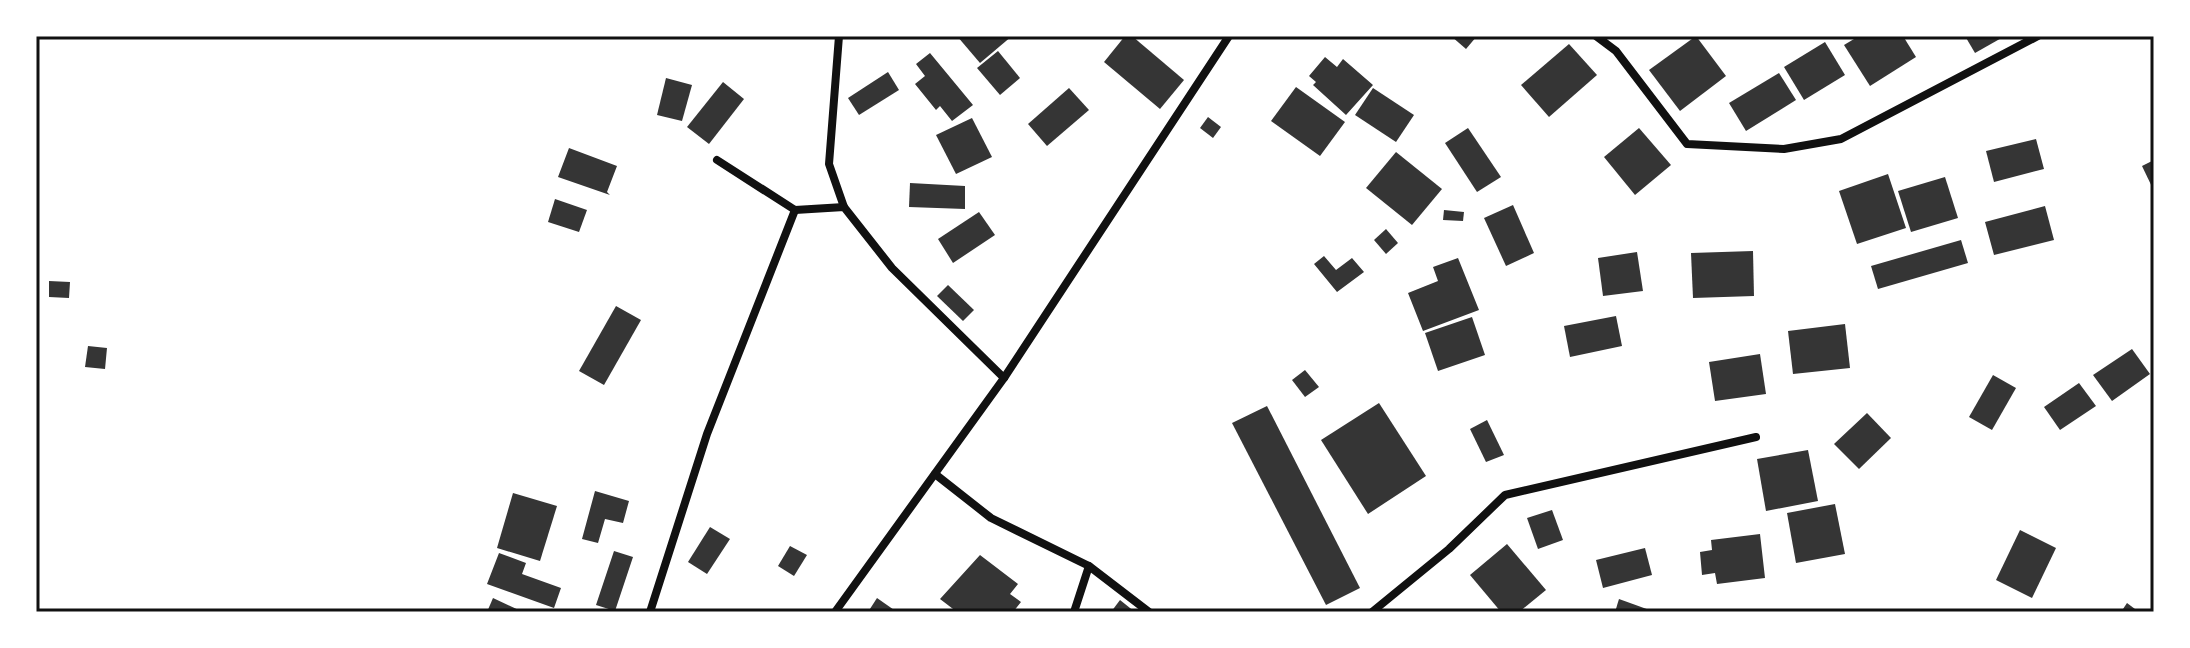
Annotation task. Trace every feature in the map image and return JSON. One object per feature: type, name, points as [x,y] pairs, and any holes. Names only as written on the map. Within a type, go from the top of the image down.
[{"type":"street","points":[[839,36],[829,164],[844,207],[892,268],[1004,378]]},
{"type":"street","points":[[835,612],[1004,378],[1229,36]]},
{"type":"street","points":[[1596,36],[1616,51],[1687,144],[1784,149],[1841,139],[2038,36]]},
{"type":"street","points":[[717,160],[795,210],[844,207]]},
{"type":"street","points":[[650,612],[707,434],[795,210]]},
{"type":"street","points":[[1372,612],[1449,549],[1505,495],[1756,437]]},
{"type":"street","points":[[935,474],[991,518],[1089,566],[1149,612]]},
{"type":"street","points":[[1074,612],[1089,566]]},
{"type":"building","points":[[957,36],[1012,36],[980,63]]},
{"type":"building","points":[[1125,36],[1132,36],[1184,80],[1160,109],[1104,62]]},
{"type":"building","points":[[1451,36],[1477,36],[1466,49]]},
{"type":"building","points":[[1696,36],[1726,76],[1680,111],[1649,70]]},
{"type":"building","points":[[1859,36],[1903,36],[1916,57],[1870,86],[1844,45]]},
{"type":"building","points":[[1965,36],[2005,36],[1975,53]]},
{"type":"building","points":[[1825,42],[1845,75],[1804,100],[1784,67]]},
{"type":"building","points":[[1569,44],[1597,75],[1549,117],[1521,85]]},
{"type":"building","points":[[998,51],[1020,78],[1000,95],[977,68]]},
{"type":"building","points":[[930,53],[973,105],[952,121],[940,106],[936,110],[915,84],[925,76],[916,64]]},
{"type":"building","points":[[1325,57],[1337,67],[1343,59],[1373,85],[1346,115],[1313,85],[1316,82],[1309,76]]},
{"type":"building","points":[[888,72],[899,90],[859,115],[848,98]]},
{"type":"building","points":[[1779,73],[1796,100],[1746,131],[1729,103]]},
{"type":"building","points":[[666,78],[692,85],[682,121],[657,115]]},
{"type":"building","points":[[723,82],[744,99],[709,144],[687,127]]},
{"type":"building","points":[[1296,87],[1345,122],[1320,156],[1271,121]]},
{"type":"building","points":[[1069,88],[1089,110],[1047,146],[1028,124]]},
{"type":"building","points":[[1373,88],[1414,115],[1396,142],[1355,115]]},
{"type":"building","points":[[1208,117],[1221,127],[1213,138],[1200,128]]},
{"type":"building","points":[[972,118],[992,157],[956,174],[936,135]]},
{"type":"building","points":[[1468,128],[1501,177],[1477,192],[1445,143]]},
{"type":"building","points":[[1639,128],[1671,165],[1635,195],[1604,157]]},
{"type":"building","points":[[2036,139],[2044,169],[1994,182],[1986,151]]},
{"type":"building","points":[[569,148],[617,166],[607,192],[610,195],[558,177]]},
{"type":"building","points":[[1396,152],[1442,189],[1412,225],[1366,188]]},
{"type":"building","points":[[2154,160],[2154,191],[2142,166]]},
{"type":"building","points":[[1888,174],[1906,228],[1857,244],[1839,191]]},
{"type":"building","points":[[1945,177],[1958,218],[1911,232],[1898,191]]},
{"type":"building","points":[[910,183],[965,186],[965,209],[909,207]]},
{"type":"building","points":[[555,199],[587,210],[579,232],[548,222]]},
{"type":"building","points":[[1513,205],[1534,253],[1506,266],[1484,218]]},
{"type":"building","points":[[2045,206],[2054,240],[1994,255],[1985,222]]},
{"type":"building","points":[[1444,210],[1464,212],[1463,221],[1443,220]]},
{"type":"building","points":[[979,212],[995,235],[953,263],[938,239]]},
{"type":"building","points":[[1386,229],[1398,243],[1386,254],[1374,240]]},
{"type":"building","points":[[1961,240],[1968,263],[1878,289],[1871,266]]},
{"type":"building","points":[[1753,251],[1754,296],[1693,298],[1691,253]]},
{"type":"building","points":[[1637,252],[1643,291],[1603,296],[1598,258]]},
{"type":"building","points":[[1324,256],[1336,270],[1352,258],[1364,272],[1337,292],[1314,264]]},
{"type":"building","points":[[1458,258],[1479,310],[1423,331],[1408,293],[1438,281],[1433,267]]},
{"type":"building","points":[[49,281],[70,282],[69,298],[49,297]]},
{"type":"building","points":[[948,285],[974,310],[963,321],[937,296]]},
{"type":"building","points":[[616,306],[641,320],[604,385],[579,371]]},
{"type":"building","points":[[1616,316],[1622,346],[1570,357],[1564,326]]},
{"type":"building","points":[[1472,317],[1485,355],[1438,371],[1425,333]]},
{"type":"building","points":[[1845,324],[1850,368],[1793,374],[1788,331]]},
{"type":"building","points":[[88,346],[107,348],[105,369],[85,367]]},
{"type":"building","points":[[2132,349],[2150,374],[2112,401],[2093,375]]},
{"type":"building","points":[[1760,354],[1766,394],[1715,401],[1709,362]]},
{"type":"building","points":[[1305,370],[1319,387],[1305,397],[1292,380]]},
{"type":"building","points":[[1993,375],[2016,388],[1992,430],[1969,417]]},
{"type":"building","points":[[2079,383],[2096,406],[2060,430],[2044,407]]},
{"type":"building","points":[[1379,403],[1426,476],[1368,514],[1321,440]]},
{"type":"building","points":[[1267,406],[1360,588],[1326,605],[1232,423]]},
{"type":"building","points":[[1867,413],[1891,438],[1859,469],[1834,444]]},
{"type":"building","points":[[1487,420],[1504,455],[1486,462],[1470,429]]},
{"type":"building","points":[[1808,450],[1818,501],[1766,511],[1757,459]]},
{"type":"building","points":[[595,491],[629,501],[623,523],[605,519],[598,543],[582,539]]},
{"type":"building","points":[[513,493],[557,506],[540,561],[497,548]]},
{"type":"building","points":[[1835,504],[1845,554],[1796,563],[1787,513]]},
{"type":"building","points":[[1552,510],[1563,540],[1538,549],[1527,518]]},
{"type":"building","points":[[710,527],[730,539],[707,574],[688,562]]},
{"type":"building","points":[[2020,530],[2056,548],[2032,598],[1996,580]]},
{"type":"building","points":[[1760,534],[1765,578],[1717,584],[1715,573],[1702,575],[1700,552],[1712,550],[1711,540]]},
{"type":"building","points":[[1507,544],[1546,590],[1519,612],[1501,612],[1470,575]]},
{"type":"building","points":[[790,546],[807,555],[794,576],[778,566]]},
{"type":"building","points":[[1645,548],[1652,575],[1603,588],[1596,560]]},
{"type":"building","points":[[614,551],[633,557],[615,611],[596,605]]},
{"type":"building","points":[[499,553],[526,563],[522,574],[561,588],[554,608],[487,584]]},
{"type":"building","points":[[980,555],[1018,584],[1010,594],[1021,602],[1013,612],[957,612],[940,599]]},
{"type":"building","points":[[493,598],[523,612],[487,612]]},
{"type":"building","points":[[877,598],[897,612],[868,612]]},
{"type":"building","points":[[1619,599],[1655,612],[1615,612]]},
{"type":"building","points":[[1120,600],[1135,612],[1111,612]]},
{"type":"building","points":[[2127,603],[2139,612],[2121,612]]}]
